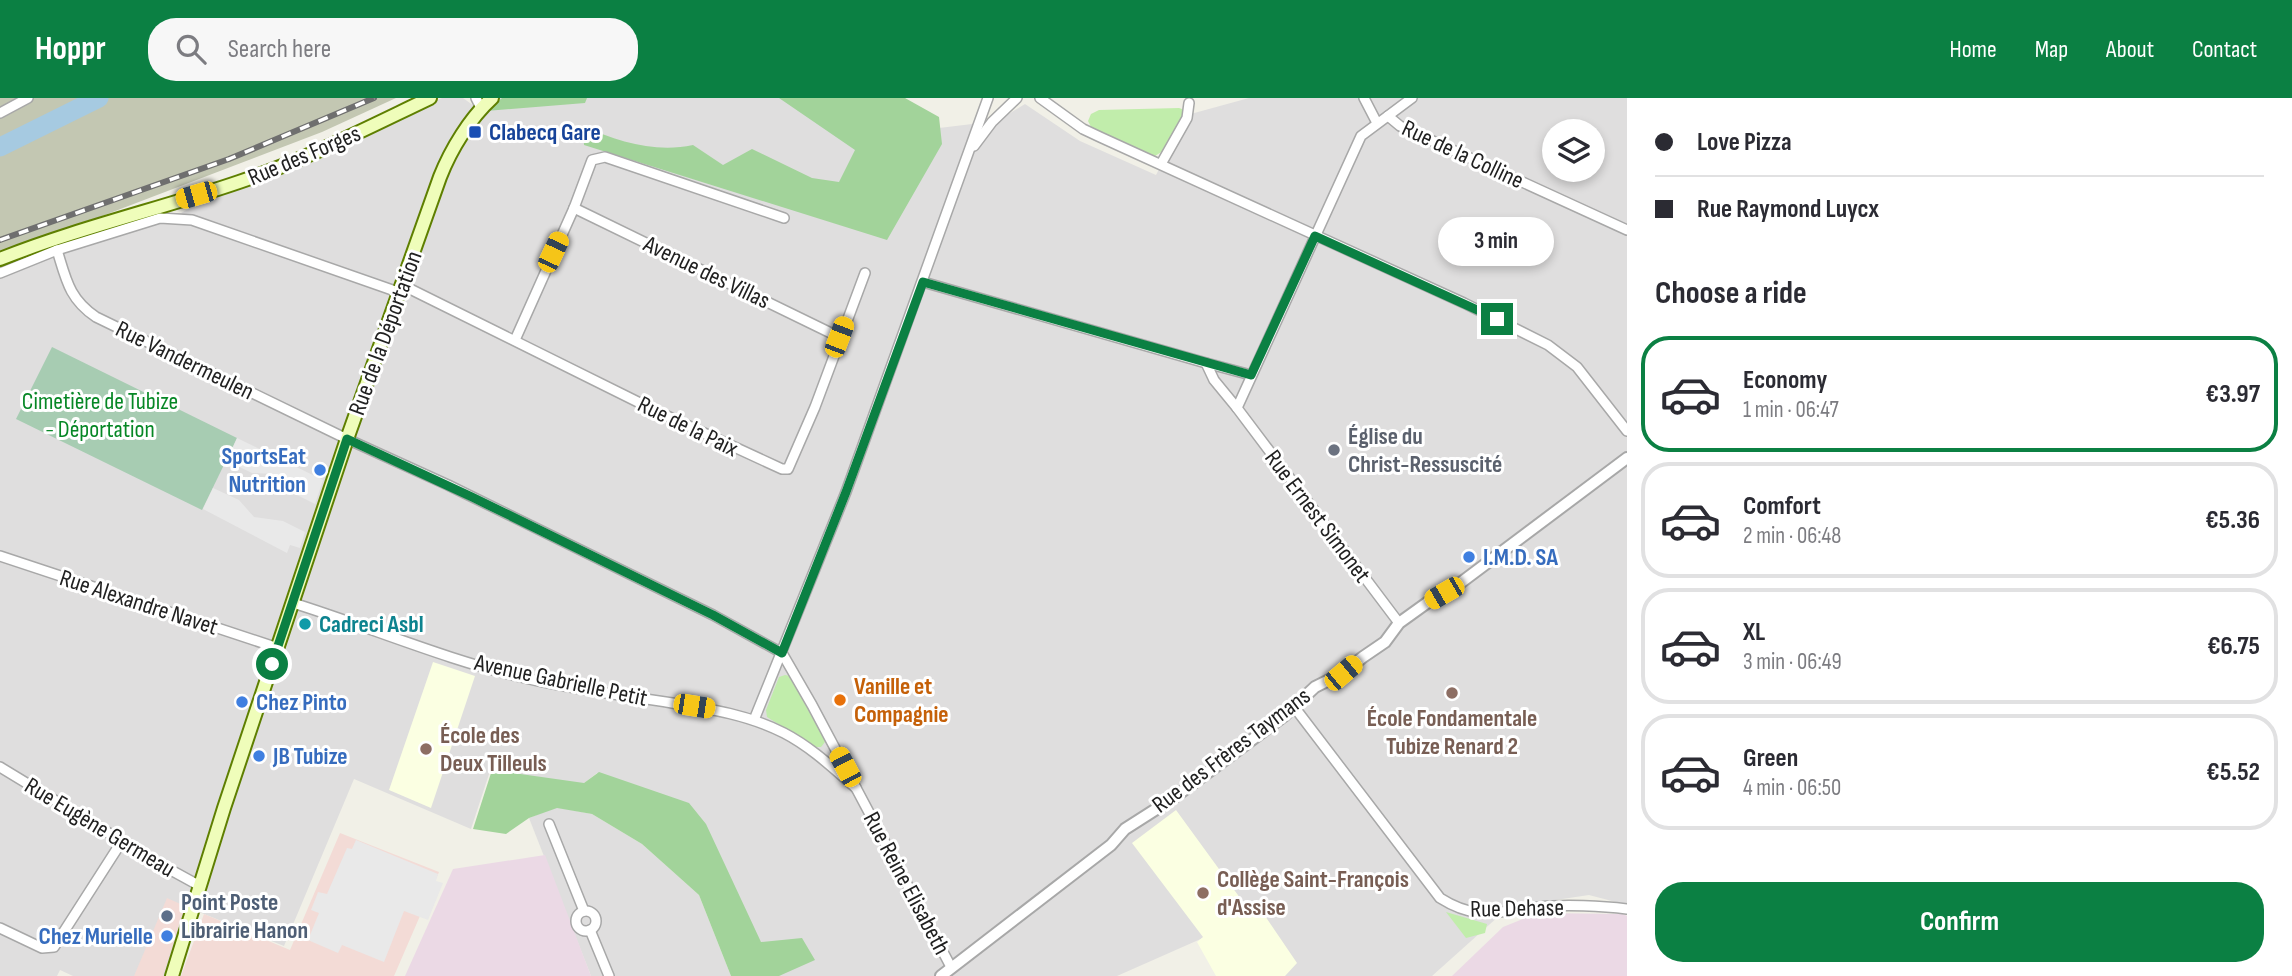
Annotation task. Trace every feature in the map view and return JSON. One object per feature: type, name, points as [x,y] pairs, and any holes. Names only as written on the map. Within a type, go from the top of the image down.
[{"type":"main road","name":"Rue des Forges","points":[[0,259],[48,240],[238,183],[289,164],[430,98]]},
{"type":"main road","name":"Rue de la Déportation","points":[[172,976],[347,439],[400,288],[447,160],[478,103],[492,98]]},
{"type":"street","points":[[0,113],[27,98]]},
{"type":"street","points":[[754,720],[846,492],[988,98]]},
{"type":"street","points":[[967,156],[992,122],[1017,98]]},
{"type":"street","points":[[1040,98],[1083,129],[1475,309],[1562,354],[1596,389],[1627,431]]},
{"type":"street","name":"Rue de la Colline","points":[[1364,98],[1377,123]]},
{"type":"street","points":[[1388,116],[1412,98]]},
{"type":"street","points":[[1161,164],[1187,118],[1189,103]]},
{"type":"street","name":"Rue de la Colline","points":[[1315,236],[1361,136],[1388,116],[1400,126],[1627,230]]},
{"type":"street","points":[[515,340],[574,208],[592,160],[605,157],[784,218]]},
{"type":"street","points":[[160,218],[175,201]]},
{"type":"street","name":"Avenue des Villas","points":[[574,208],[839,337]]},
{"type":"street","points":[[0,273],[57,250],[160,218],[192,220],[400,288]]},
{"type":"street","points":[[1237,408],[1315,236]]},
{"type":"street","name":"Rue Vandermeulen","points":[[57,250],[75,298],[90,313],[713,615],[782,653]]},
{"type":"street","name":"Rue de la Paix","points":[[400,288],[515,340],[732,447],[782,469],[788,469],[815,407],[864,273]]},
{"type":"street","points":[[923,282],[1251,375]]},
{"type":"street","name":"Rue Ernest Simonet","points":[[1206,363],[1214,380],[1399,624]]},
{"type":"street","name":"Rue des Frères Taymans","points":[[941,976],[1111,845],[1125,829],[1172,799],[1295,708],[1315,687],[1343,673],[1385,642],[1399,624],[1431,600],[1455,587],[1627,458]]},
{"type":"street","name":"Rue Alexandre Navet","points":[[0,556],[278,648]]},
{"type":"street","name":"Avenue Gabrielle Petit","points":[[293,603],[418,646],[523,678],[721,711],[754,720],[786,734],[820,757],[856,788]]},
{"type":"street","name":"Rue Reine Elisabeth","points":[[782,653],[951,967]]},
{"type":"street","name":"Rue Dehase","points":[[1295,708],[1440,898],[1456,908],[1474,914],[1541,906],[1627,909]]},
{"type":"street","name":"Rue Eugène Germeau","points":[[0,766],[200,886]]},
{"type":"street","points":[[549,824],[584,911],[578,915],[576,922],[580,929],[590,930],[609,976]]},
{"type":"street","points":[[0,928],[42,948],[54,947],[122,841]]},
{"type":"shaded area","points":[[0,98],[396,98],[322,132],[0,255]]},
{"type":"shaded area","points":[[442,98],[463,98],[481,111],[496,98],[895,98],[939,128],[997,121],[1025,104],[1080,141],[1156,175],[1187,115],[1249,98],[1627,98],[1627,905],[1589,895],[1509,907],[1432,976],[1229,976],[1212,934],[1117,976],[779,976],[687,804],[597,773],[583,784],[490,771],[471,829],[354,779],[284,946],[189,908],[164,976],[73,976],[60,970],[57,976],[0,976],[0,276],[56,253],[165,222],[199,203]]},
{"type":"shaded area","points":[[237,438],[323,480],[315,504],[287,490],[274,474],[252,473],[227,461]]},
{"type":"shaded area","points":[[213,488],[239,500],[254,517],[283,521],[305,532],[300,548],[290,545],[287,553],[203,509]]},
{"type":"shaded area","name":"École des Deux Tilleuls","points":[[433,662],[475,676],[431,808],[389,790]]},
{"type":"shaded area","points":[[556,807],[592,814],[642,844],[699,895],[731,976],[591,976],[529,818]]},
{"type":"shaded area","name":"Collège Saint-François d'Assise","points":[[1176,810],[1251,913],[1261,910],[1297,963],[1285,976],[1216,976],[1197,942],[1203,937],[1132,843]]},
{"type":"shaded area","points":[[340,833],[439,872],[394,976],[181,976],[204,914],[290,950]]},
{"type":"shaded area","points":[[356,840],[438,874],[436,881],[443,883],[428,920],[404,911],[384,962],[342,945],[338,953],[308,940],[319,913],[311,910],[318,892],[327,894],[347,848],[352,849]]},
{"type":"shaded area","points":[[545,855],[591,976],[405,976],[453,869]]},
{"type":"shaded area","points":[[167,898],[185,906],[163,976],[134,976]]},
{"type":"shaded area","points":[[1538,913],[1627,916],[1627,976],[1452,976],[1503,927]]},
{"type":"green space","points":[[502,98],[587,98],[585,103],[486,111]]},
{"type":"green space","points":[[779,98],[905,98],[939,117],[942,144],[887,240],[584,145],[583,126],[610,137],[651,147],[693,145],[723,165],[752,149],[812,178],[839,182],[855,150]]},
{"type":"green space","points":[[1182,109],[1183,115],[1163,151],[1155,156],[1091,127],[1088,121],[1091,114],[1099,110]]},
{"type":"green space","name":"Cimetière de Tubize - Déportation","points":[[52,347],[237,438],[202,510],[16,419]]},
{"type":"green space","points":[[790,676],[824,739],[821,747],[815,747],[767,717],[766,710],[779,677]]},
{"type":"green space","points":[[492,770],[584,783],[599,772],[689,803],[706,824],[761,942],[802,938],[815,960],[779,976],[731,976],[699,895],[642,844],[592,814],[557,808],[529,818],[506,834],[473,829]]},
{"type":"green space","points":[[1446,912],[1487,924],[1485,933],[1466,938]]},
{"type":"waterway","points":[[0,147],[99,98]]},
{"type":"railway","points":[[0,240],[229,159],[374,98]]},
{"type":"place","name":"Clabecq Gare","points":[[475,132]]},
{"type":"place","name":"Église du Christ-Ressuscité","points":[[1334,450]]},
{"type":"place","name":"SportsEat Nutrition","points":[[320,470]]},
{"type":"place","name":"I.M.D. SA","points":[[1469,557]]},
{"type":"place","name":"Cadreci Asbl","points":[[305,624]]},
{"type":"place","name":"École Fondamentale Tubize Renard 2","points":[[1452,693]]},
{"type":"place","name":"Vanille et Compagnie","points":[[840,700]]},
{"type":"place","name":"Chez Pinto","points":[[242,702]]},
{"type":"place","name":"École des Deux Tilleuls","points":[[426,749]]},
{"type":"place","name":"JB Tubize","points":[[259,756]]},
{"type":"place","name":"Collège Saint-François d'Assise","points":[[1203,893]]},
{"type":"place","name":"Point Poste Librairie Hanon","points":[[167,916]]},
{"type":"place","name":"Chez Murielle","points":[[167,936]]},
{"type":"route","points":[[272,664],[347,439],[713,615],[782,653],[846,492],[923,282],[1251,375],[1315,236],[1497,319]]}]
